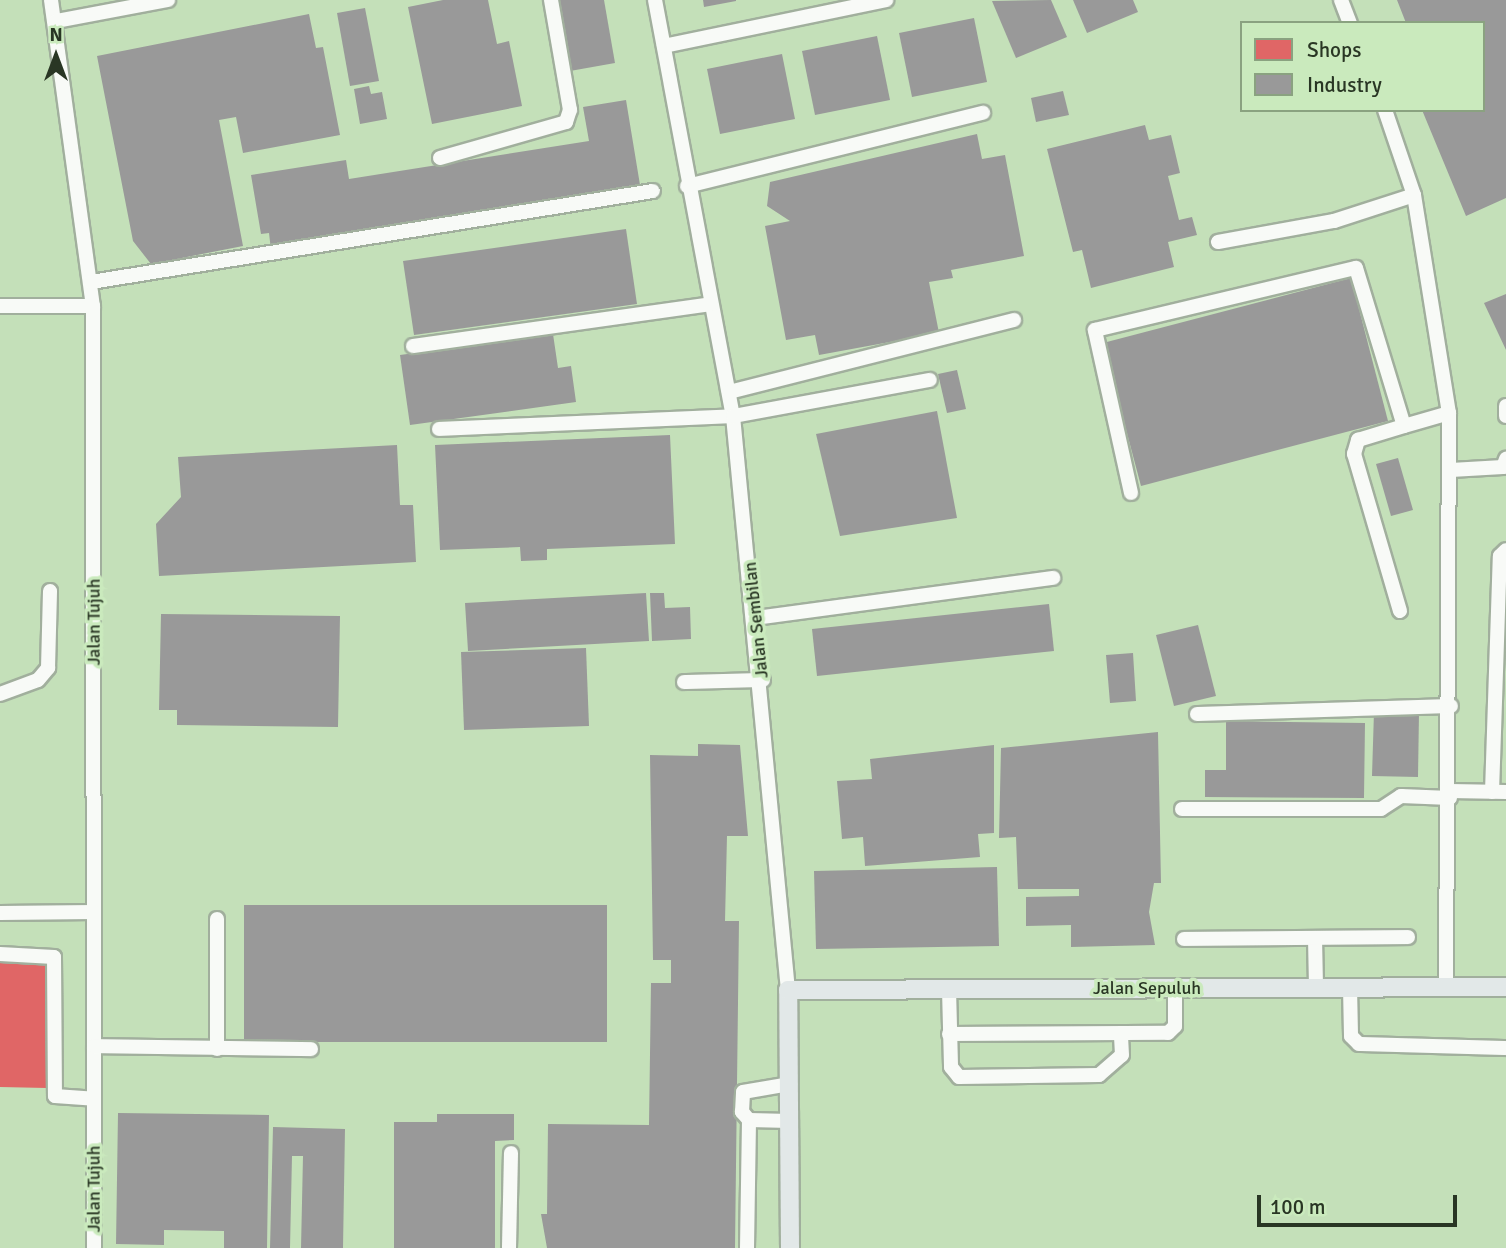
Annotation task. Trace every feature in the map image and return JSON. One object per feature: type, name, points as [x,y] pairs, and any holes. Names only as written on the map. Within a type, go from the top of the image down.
[{"type":"main road","name":"Jalan Sepuluh","points":[[788,990],[1506,987]]},
{"type":"main road","name":"Jalan Sembilan","points":[[788,990],[790,1248]]},
{"type":"street","name":"Jalan Tujuh","points":[[51,0],[93,306],[94,1248]]},
{"type":"street","points":[[56,21],[168,0]]},
{"type":"street","points":[[440,158],[566,122],[570,110],[551,0]]},
{"type":"street","name":"Jalan Sembilan","points":[[655,0],[687,186],[733,416],[763,680],[788,990]]},
{"type":"street","points":[[664,46],[886,0]]},
{"type":"street","points":[[1341,0],[1349,21]]},
{"type":"street","points":[[1386,112],[1414,195],[1449,413],[1451,706],[1447,987]]},
{"type":"street","points":[[687,186],[983,113]]},
{"type":"street","points":[[91,282],[653,191]]},
{"type":"street","points":[[1218,242],[1334,221],[1414,195]]},
{"type":"street","points":[[1131,493],[1095,330],[1348,267],[1362,271],[1404,426]]},
{"type":"street","points":[[413,346],[711,304]]},
{"type":"street","points":[[0,306],[93,306]]},
{"type":"street","points":[[729,392],[1014,320]]},
{"type":"street","points":[[439,429],[733,416],[930,380]]},
{"type":"street","points":[[1506,406],[1506,416]]},
{"type":"street","points":[[1400,611],[1354,454],[1358,440],[1449,413]]},
{"type":"street","points":[[1451,470],[1503,467],[1506,459]]},
{"type":"street","points":[[1182,809],[1381,809],[1401,796],[1499,793],[1500,556],[1506,550]]},
{"type":"street","points":[[756,618],[1053,578]]},
{"type":"street","points":[[0,694],[38,680],[48,668],[50,591]]},
{"type":"street","points":[[684,682],[763,680]]},
{"type":"street","points":[[1197,714],[1451,706]]},
{"type":"street","points":[[0,913],[94,912]]},
{"type":"street","points":[[217,919],[217,1049]]},
{"type":"street","points":[[1184,939],[1408,937]]},
{"type":"street","points":[[1315,938],[1316,987]]},
{"type":"street","points":[[0,954],[54,957],[55,1096],[94,1099]]},
{"type":"street","points":[[1350,987],[1350,1036],[1373,1048],[1506,1048]]},
{"type":"street","points":[[949,1034],[1174,1031],[1175,988]]},
{"type":"street","points":[[948,989],[951,1067],[959,1077],[1099,1075],[1122,1055],[1121,1033]]},
{"type":"street","points":[[94,1046],[311,1049]]},
{"type":"street","points":[[747,1248],[749,1120],[742,1112],[748,1087],[790,1084]]},
{"type":"street","points":[[749,1120],[790,1121]]},
{"type":"street","points":[[509,1248],[511,1153]]},
{"type":"shaded area","points":[[0,0],[1506,0],[1506,1248],[0,1248]]},
{"type":"building: Shops","points":[[0,962],[48,962],[47,1088],[0,1087]]},
{"type":"building: Industry","points":[[443,0],[488,0],[497,44],[509,41],[522,106],[432,124],[408,7]]},
{"type":"building: Industry","points":[[557,0],[604,0],[615,63],[570,71]]},
{"type":"building: Industry","points":[[703,0],[736,0],[736,1],[704,7]]},
{"type":"building: Industry","points":[[1051,0],[1067,37],[1016,58],[992,1]]},
{"type":"building: Industry","points":[[1073,0],[1133,0],[1138,12],[1087,33]]},
{"type":"building: Industry","points":[[1397,0],[1506,0],[1506,198],[1466,216],[1423,112],[1485,112],[1485,21],[1405,21]]},
{"type":"building: Industry","points":[[365,8],[379,81],[350,86],[337,13]]},
{"type":"building: Industry","points":[[309,14],[316,48],[323,47],[340,135],[243,153],[236,117],[219,120],[243,246],[151,264],[133,241],[97,56]]},
{"type":"building: Industry","points":[[974,18],[987,82],[912,97],[899,33]]},
{"type":"building: Industry","points":[[877,36],[890,100],[815,115],[802,51]]},
{"type":"building: Industry","points":[[782,54],[795,119],[720,134],[707,69]]},
{"type":"building: Industry","points":[[369,86],[371,94],[382,92],[387,119],[360,124],[354,89]]},
{"type":"building: Industry","points":[[1063,91],[1069,115],[1036,122],[1031,98]]},
{"type":"building: Industry","points":[[626,100],[641,191],[271,250],[269,233],[261,234],[251,175],[346,160],[349,179],[589,141],[583,107]]},
{"type":"building: Industry","points":[[1145,125],[1149,140],[1171,135],[1180,173],[1168,176],[1179,220],[1192,217],[1197,235],[1168,242],[1174,267],[1091,288],[1082,250],[1073,252],[1047,149]]},
{"type":"building: Industry","points":[[977,134],[982,159],[1005,155],[1024,256],[951,270],[953,278],[929,282],[939,333],[819,355],[815,335],[786,340],[765,226],[790,221],[767,206],[770,182]]},
{"type":"building: Industry","points":[[626,229],[637,304],[414,335],[403,261]]},
{"type":"building: Industry","points":[[1351,278],[1388,421],[1141,486],[1103,343]]},
{"type":"building: Industry","points":[[1506,294],[1506,350],[1484,303]]},
{"type":"building: Industry","points":[[553,334],[558,368],[571,366],[576,402],[410,425],[400,355]]},
{"type":"building: Industry","points":[[957,370],[966,409],[947,413],[938,374]]},
{"type":"building: Industry","points":[[937,411],[957,518],[840,536],[816,434]]},
{"type":"building: Industry","points":[[670,435],[675,544],[547,549],[547,560],[521,561],[520,547],[440,550],[435,445]]},
{"type":"building: Industry","points":[[397,445],[400,505],[413,505],[416,562],[159,576],[156,524],[181,497],[178,457]]},
{"type":"building: Industry","points":[[1398,458],[1413,510],[1391,516],[1376,464]]},
{"type":"building: Industry","points":[[646,593],[649,641],[468,651],[465,603]]},
{"type":"building: Industry","points":[[650,593],[664,593],[665,608],[690,607],[691,639],[652,641]]},
{"type":"building: Industry","points":[[1049,604],[1054,651],[817,676],[812,629]]},
{"type":"building: Industry","points":[[161,614],[340,616],[338,727],[177,725],[177,710],[159,710]]},
{"type":"building: Industry","points":[[1198,625],[1216,696],[1174,706],[1156,635]]},
{"type":"building: Industry","points":[[586,648],[589,726],[464,730],[461,652]]},
{"type":"building: Industry","points":[[1133,653],[1136,701],[1110,703],[1106,655]]},
{"type":"building: Industry","points":[[1374,711],[1419,712],[1418,777],[1372,776]]},
{"type":"building: Industry","points":[[1226,721],[1365,723],[1364,798],[1205,797],[1205,770],[1226,770]]},
{"type":"building: Industry","points":[[1158,732],[1161,883],[1154,883],[1149,912],[1155,945],[1071,947],[1071,925],[1026,926],[1026,897],[1079,896],[1079,889],[1018,889],[1016,837],[999,838],[1001,748]]},
{"type":"building: Industry","points":[[698,744],[740,745],[748,836],[727,836],[725,921],[739,921],[735,1248],[547,1248],[541,1214],[547,1214],[548,1124],[649,1125],[651,983],[671,983],[671,960],[653,960],[650,755],[698,756]]},
{"type":"building: Industry","points":[[994,745],[994,833],[978,834],[980,857],[865,866],[863,837],[842,839],[837,781],[872,779],[870,759]]},
{"type":"building: Industry","points":[[997,867],[999,946],[816,949],[814,871]]},
{"type":"building: Industry","points":[[244,905],[607,905],[607,1042],[244,1042]]},
{"type":"building: Industry","points":[[118,1113],[269,1115],[267,1248],[224,1248],[224,1231],[164,1230],[164,1245],[116,1244]]},
{"type":"building: Industry","points":[[437,1114],[514,1114],[514,1140],[495,1141],[495,1248],[394,1248],[394,1122],[437,1122]]},
{"type":"building: Industry","points":[[273,1127],[345,1129],[343,1248],[301,1248],[303,1156],[292,1156],[290,1248],[270,1248]]}]
